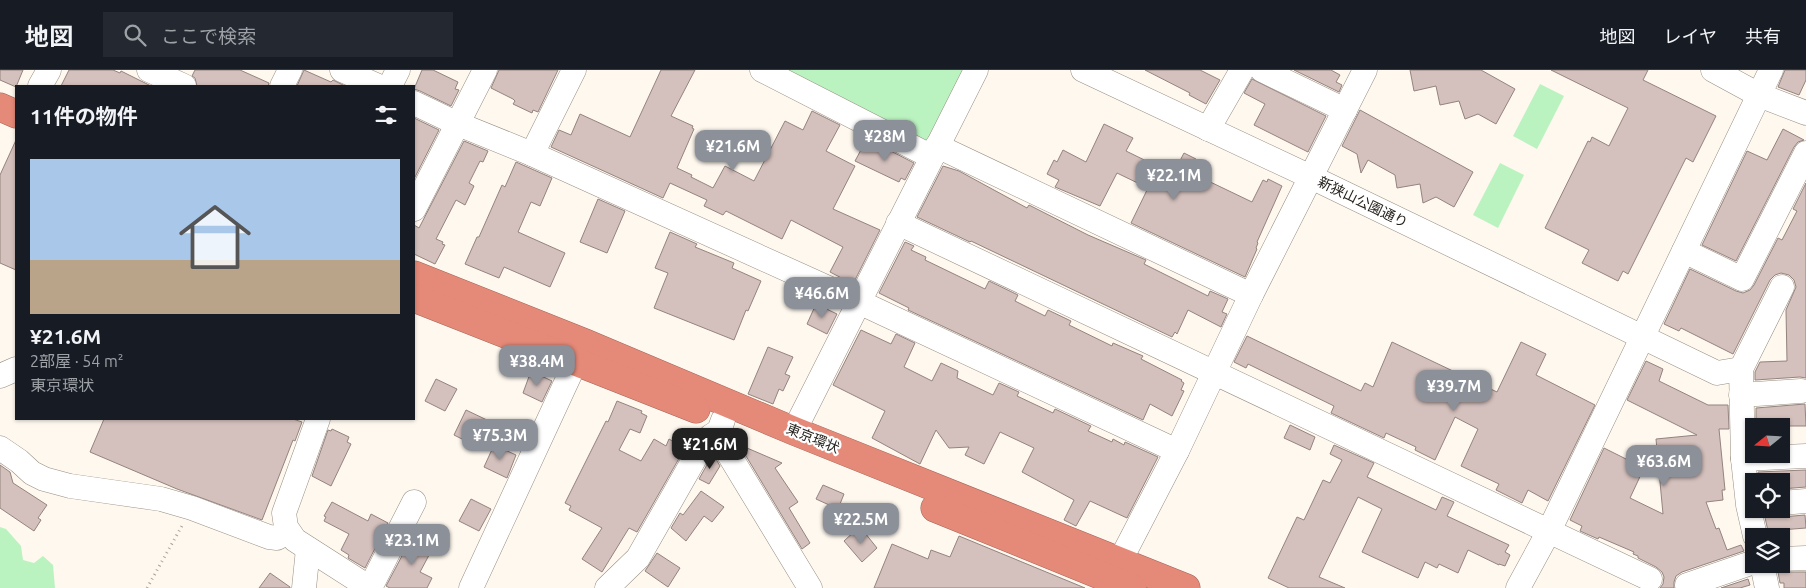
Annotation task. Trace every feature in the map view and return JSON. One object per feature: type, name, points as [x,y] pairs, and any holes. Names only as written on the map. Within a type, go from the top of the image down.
[{"type":"highway","points":[[0,107],[15,114]]},
{"type":"highway","points":[[0,127],[15,134]]},
{"type":"highway","name":"東京環状","points":[[415,275],[581,352],[721,426],[1132,588]]},
{"type":"highway","name":"東京環状","points":[[415,298],[581,352],[794,431],[1186,588]]},
{"type":"street","points":[[41,85],[49,70]]},
{"type":"street","points":[[149,70],[182,85]]},
{"type":"street","points":[[282,85],[290,70]]},
{"type":"street","points":[[342,70],[376,85]]},
{"type":"street","points":[[390,85],[398,70]]},
{"type":"street","points":[[415,207],[485,70]]},
{"type":"street","points":[[532,154],[574,70]]},
{"type":"street","points":[[762,70],[1251,295]]},
{"type":"street","points":[[794,431],[976,70]]},
{"type":"street","name":"新狭山公園通り","points":[[1083,70],[1717,373],[1741,369]]},
{"type":"street","points":[[1208,129],[1242,70]]},
{"type":"street","points":[[1262,70],[1345,110]]},
{"type":"street","points":[[1120,561],[1177,451],[1251,295],[1365,70]]},
{"type":"street","points":[[1713,70],[1759,96],[1806,113]]},
{"type":"street","points":[[1518,588],[1549,531],[1771,70]]},
{"type":"street","points":[[415,103],[458,124],[532,154],[859,302],[1177,451]]},
{"type":"street","points":[[1684,251],[1742,279],[1806,153]]},
{"type":"street","points":[[898,223],[1650,579]]},
{"type":"street","points":[[1745,473],[1743,459],[1741,369],[1782,287]]},
{"type":"street","points":[[471,588],[581,352]]},
{"type":"street","points":[[0,376],[15,369]]},
{"type":"street","points":[[1741,395],[1800,391]]},
{"type":"street","points":[[318,420],[284,513],[288,532],[294,540],[370,588],[414,502]]},
{"type":"street","points":[[608,588],[638,558],[704,442],[721,426]]},
{"type":"street","points":[[721,426],[722,443],[810,588]]},
{"type":"street","points":[[0,448],[44,480],[70,486],[161,499],[192,508],[269,537],[277,538],[288,532]]},
{"type":"street","points":[[1743,459],[1806,456]]},
{"type":"street","points":[[1790,503],[1806,502]]},
{"type":"street","points":[[304,588],[308,549]]},
{"type":"street","points":[[1790,558],[1806,558]]},
{"type":"street","points":[[1687,585],[1745,565]]},
{"type":"path","points":[[147,588],[192,508]]},
{"type":"green space","points":[[779,70],[967,70],[932,140],[922,144]]},
{"type":"green space","points":[[1540,84],[1564,96],[1537,149],[1513,136]]},
{"type":"green space","points":[[1500,163],[1524,175],[1498,228],[1473,215]]},
{"type":"green space","points":[[0,527],[6,529],[21,546],[23,560],[34,563],[43,556],[53,565],[55,588],[0,588]]},
{"type":"building","points":[[0,70],[23,70],[15,87],[0,80]]},
{"type":"building","points":[[69,70],[113,70],[120,73],[121,71],[149,85],[62,85]]},
{"type":"building","points":[[195,70],[240,70],[269,83],[268,85],[197,85],[195,78],[192,76]]},
{"type":"building","points":[[304,70],[331,82],[333,80],[343,85],[297,85]]},
{"type":"building","points":[[422,70],[433,70],[458,82],[455,89],[459,90],[451,106],[415,89]]},
{"type":"building","points":[[499,70],[558,70],[538,112],[533,110],[532,113],[513,104],[515,101],[513,99],[491,88]]},
{"type":"building","points":[[661,70],[695,70],[671,116],[693,126],[692,128],[694,129],[677,168],[713,188],[725,166],[754,181],[785,121],[803,130],[812,111],[840,125],[826,151],[855,166],[833,209],[880,230],[853,284],[830,272],[843,247],[791,220],[782,239],[726,211],[723,215],[704,206],[707,200],[670,183],[663,198],[551,147],[559,130],[571,135],[580,114],[630,137]]},
{"type":"building","points":[[1145,70],[1200,70],[1220,80],[1206,104],[1189,95],[1190,93]]},
{"type":"building","points":[[1294,70],[1331,70],[1340,75],[1336,82],[1342,85],[1339,92]]},
{"type":"building","points":[[1410,70],[1481,70],[1515,89],[1496,124],[1478,114],[1465,119],[1459,101],[1440,105],[1436,86],[1414,91]]},
{"type":"building","points":[[1551,70],[1648,70],[1643,80],[1716,116],[1693,162],[1686,158],[1628,274],[1623,271],[1618,281],[1582,263],[1589,250],[1545,228],[1588,141],[1590,142],[1592,137],[1609,146],[1628,108]]},
{"type":"building","points":[[1785,70],[1806,70],[1806,80],[1799,95],[1778,87]]},
{"type":"building","points":[[1252,79],[1326,116],[1308,152],[1254,125],[1265,104],[1244,93]]},
{"type":"building","points":[[1360,110],[1473,172],[1454,207],[1436,197],[1423,203],[1420,184],[1397,188],[1395,175],[1368,160],[1361,173],[1357,154],[1342,146]]},
{"type":"building","points":[[415,118],[439,130],[415,177]]},
{"type":"building","points":[[1104,124],[1133,138],[1126,151],[1173,174],[1184,153],[1196,159],[1192,167],[1204,173],[1202,178],[1252,202],[1263,180],[1267,182],[1268,179],[1282,186],[1257,242],[1257,249],[1245,277],[1131,223],[1148,188],[1117,173],[1100,206],[1055,187],[1059,180],[1047,174],[1054,160],[1057,162],[1063,150],[1086,162]]},
{"type":"building","points":[[1783,129],[1804,140],[1798,142],[1794,147],[1736,261],[1702,245],[1747,151],[1767,160]]},
{"type":"building","points":[[464,141],[488,151],[483,162],[480,161],[469,183],[474,186],[465,205],[456,200],[436,239],[445,245],[435,264],[415,254],[415,226],[419,228]]},
{"type":"building","points":[[15,142],[15,270],[0,263],[0,175]]},
{"type":"building","points":[[869,143],[884,151],[885,148],[914,163],[905,180],[901,178],[899,182],[855,161],[862,148],[866,150]]},
{"type":"building","points":[[516,162],[552,178],[540,206],[531,202],[518,232],[565,253],[550,287],[504,267],[499,278],[465,264],[502,185],[505,187]]},
{"type":"building","points":[[943,166],[959,171],[1027,208],[1029,205],[1088,235],[1146,260],[1144,264],[1208,296],[1210,291],[1228,299],[1222,312],[1227,314],[1221,327],[1188,310],[1177,334],[1175,332],[1172,337],[917,217]]},
{"type":"building","points":[[1806,183],[1806,378],[1755,380],[1755,372],[1760,362],[1787,361],[1786,310],[1796,287],[1794,280],[1789,275],[1781,273],[1775,275],[1770,280],[1733,354],[1681,328],[1679,331],[1664,324],[1690,269],[1736,291],[1743,293],[1750,290],[1778,238],[1782,240],[1797,211],[1793,209]]},
{"type":"building","points":[[598,199],[625,211],[607,253],[580,242]]},
{"type":"building","points":[[670,232],[697,244],[695,247],[734,263],[732,268],[761,281],[748,311],[746,310],[734,340],[654,308],[668,273],[655,268]]},
{"type":"building","points":[[905,242],[914,246],[911,250],[926,257],[925,260],[985,289],[989,281],[1018,295],[1015,301],[1045,316],[1048,310],[1071,321],[1069,325],[1112,346],[1113,343],[1143,356],[1141,359],[1182,380],[1184,383],[1181,390],[1184,391],[1172,416],[1150,404],[1143,420],[908,310],[909,308],[879,293]]},
{"type":"building","points":[[816,304],[837,314],[827,334],[807,324]]},
{"type":"building","points":[[861,330],[891,344],[896,334],[915,343],[904,367],[932,381],[941,363],[958,371],[957,378],[993,395],[999,383],[1019,392],[1017,396],[1053,413],[1055,409],[1091,426],[1088,431],[1112,442],[1113,439],[1124,445],[1125,442],[1158,457],[1127,518],[1090,501],[1076,526],[1064,520],[1074,500],[1022,472],[1034,448],[1000,432],[984,464],[965,455],[969,447],[949,448],[936,430],[920,464],[872,438],[885,411],[833,385]]},
{"type":"building","points":[[1247,336],[1361,391],[1365,383],[1373,387],[1392,342],[1497,392],[1521,342],[1546,354],[1536,375],[1595,405],[1548,501],[1528,490],[1522,503],[1496,490],[1499,484],[1461,466],[1478,429],[1455,417],[1435,460],[1415,450],[1416,447],[1386,433],[1384,438],[1331,413],[1334,406],[1248,364],[1246,368],[1234,362]]},
{"type":"building","points":[[768,347],[793,357],[785,374],[790,376],[783,391],[779,389],[773,404],[748,394]]},
{"type":"building","points":[[1646,361],[1663,369],[1659,381],[1708,405],[1728,405],[1729,429],[1719,429],[1725,490],[1722,490],[1723,500],[1706,502],[1716,529],[1719,528],[1727,550],[1741,545],[1744,551],[1682,572],[1676,576],[1674,588],[1660,588],[1664,577],[1662,572],[1638,558],[1638,556],[1633,554],[1634,552],[1580,531],[1582,526],[1570,520],[1604,448],[1644,468],[1630,498],[1663,514],[1656,439],[1697,435],[1627,400]]},
{"type":"building","points":[[531,371],[552,381],[542,402],[523,393]]},
{"type":"building","points":[[436,379],[457,389],[445,411],[425,401]]},
{"type":"building","points":[[617,401],[642,411],[641,413],[647,416],[640,433],[630,429],[619,450],[641,461],[654,439],[666,446],[669,439],[685,448],[637,532],[629,528],[602,572],[582,559],[602,528],[569,510],[571,506],[565,503],[606,421],[608,422]]},
{"type":"building","points":[[1805,404],[1806,426],[1790,426],[1790,418],[1756,418],[1756,408]]},
{"type":"building","points":[[466,410],[487,420],[487,425],[476,446],[454,435]]},
{"type":"building","points":[[104,420],[296,420],[302,422],[295,441],[293,440],[262,520],[177,489],[90,452]]},
{"type":"building","points":[[1290,425],[1315,437],[1310,450],[1284,438]]},
{"type":"building","points":[[332,429],[349,437],[347,442],[351,444],[331,486],[312,476],[328,430],[331,431]]},
{"type":"building","points":[[494,445],[516,455],[507,478],[484,467]]},
{"type":"building","points":[[1334,445],[1374,463],[1367,477],[1436,510],[1442,497],[1454,502],[1447,516],[1509,545],[1505,552],[1510,555],[1505,566],[1468,550],[1458,573],[1439,564],[1437,568],[1425,562],[1418,578],[1362,552],[1382,509],[1358,497],[1319,577],[1345,588],[1289,588],[1268,578],[1297,517],[1304,520],[1323,480],[1330,483],[1342,460],[1330,454]]},
{"type":"building","points":[[747,448],[782,463],[775,468],[798,502],[789,508],[810,543],[802,549],[743,451]]},
{"type":"building","points":[[713,454],[720,466],[709,484],[699,479]]},
{"type":"building","points":[[0,465],[10,472],[13,483],[47,505],[38,518],[41,520],[34,531],[0,508]]},
{"type":"building","points":[[1806,470],[1806,487],[1790,488],[1790,473],[1758,472]]},
{"type":"building","points":[[823,485],[844,494],[838,509],[816,499]]},
{"type":"building","points":[[701,491],[724,507],[712,522],[704,516],[686,541],[671,528],[680,513],[683,515]]},
{"type":"building","points":[[471,499],[491,509],[479,531],[459,521]]},
{"type":"building","points":[[332,502],[368,521],[371,514],[388,523],[365,568],[348,558],[349,555],[341,550],[349,534],[324,521],[326,517],[324,516]]},
{"type":"building","points":[[1805,515],[1806,528],[1767,528],[1765,518],[1790,518],[1790,516]]},
{"type":"building","points":[[857,529],[862,535],[865,533],[877,548],[862,562],[844,541]]},
{"type":"building","points":[[959,536],[1085,588],[874,588],[892,544],[928,559],[931,550],[950,557]]},
{"type":"building","points":[[412,537],[418,539],[423,537],[435,544],[420,572],[432,578],[427,588],[390,588],[386,586]]},
{"type":"building","points":[[657,553],[680,568],[668,587],[645,571]]},
{"type":"building","points":[[1806,572],[1806,588],[1784,588],[1784,583],[1780,583],[1778,573]]},
{"type":"building","points":[[270,573],[290,587],[290,588],[259,588]]},
{"type":"building","points":[[1748,579],[1750,585],[1740,588],[1721,588]]}]
